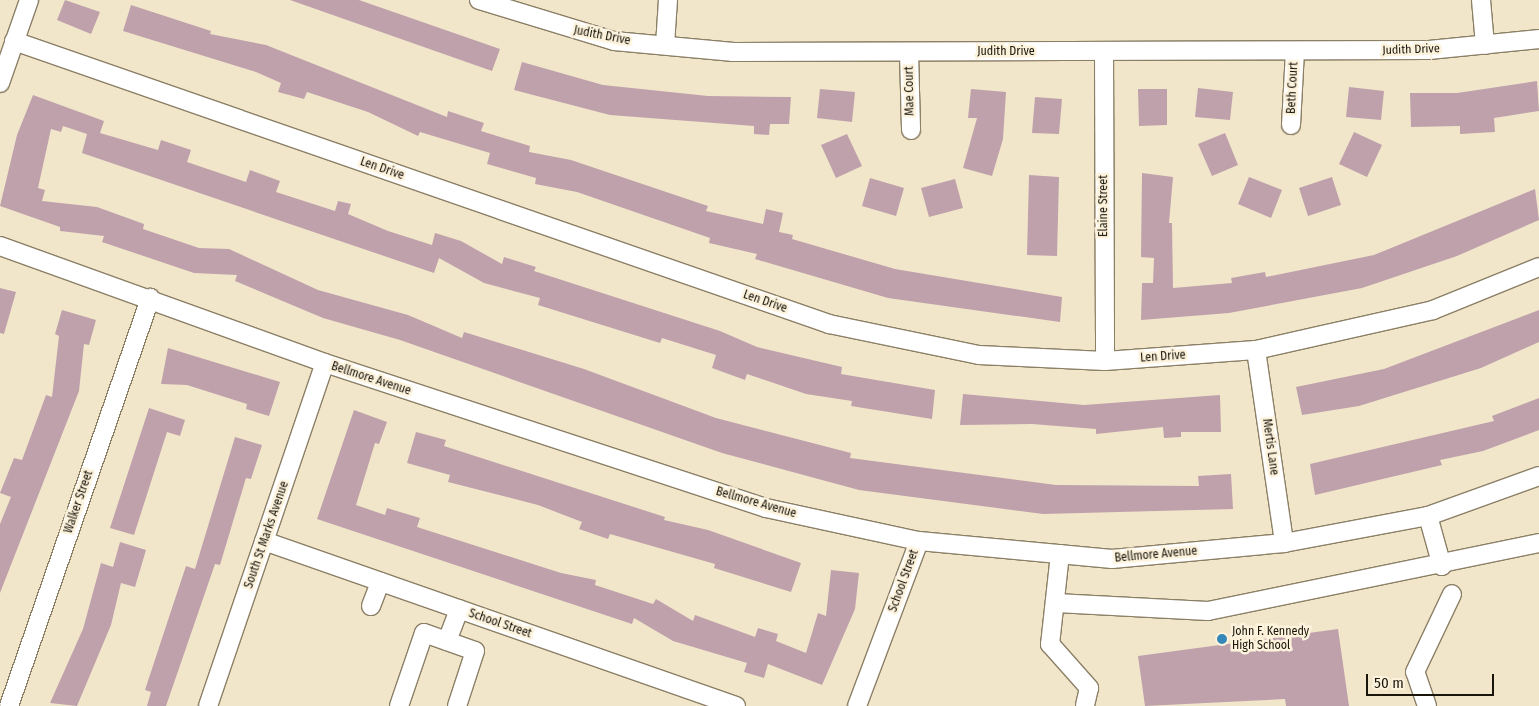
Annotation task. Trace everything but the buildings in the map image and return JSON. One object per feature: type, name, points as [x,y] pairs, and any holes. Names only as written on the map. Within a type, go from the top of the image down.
[{"type":"street","points":[[0,83],[28,0]]},
{"type":"street","name":"Judith Drive","points":[[479,0],[614,41],[733,52],[1295,52],[1485,46],[1539,39]]},
{"type":"street","points":[[666,45],[668,0]]},
{"type":"street","points":[[1481,0],[1485,46]]},
{"type":"street","name":"Len Drive","points":[[14,41],[829,324],[979,355],[1105,361],[1256,350],[1433,310],[1539,267]]},
{"type":"street","name":"Elaine Street","points":[[1104,51],[1105,361]]},
{"type":"street","name":"Mae Court","points":[[909,52],[910,130]]},
{"type":"street","name":"Beth Court","points":[[1291,125],[1295,52]]},
{"type":"street","name":"Bellmore Avenue","points":[[0,246],[150,298],[324,363],[766,508],[919,541],[1112,559],[1284,543],[1428,516],[1539,476]]},
{"type":"street","name":"Walker Street","points":[[9,706],[150,298]]},
{"type":"street","name":"Mertis Lane","points":[[1256,350],[1284,543]]},
{"type":"street","name":"South St Marks Avenue","points":[[208,706],[324,363]]},
{"type":"street","points":[[1428,516],[1442,566]]},
{"type":"street","name":"School Street","points":[[264,541],[736,706]]},
{"type":"street","name":"School Street","points":[[857,706],[919,541]]},
{"type":"street","points":[[1056,603],[1208,611],[1442,566],[1539,543]]},
{"type":"street","points":[[1060,554],[1050,644],[1089,688],[1085,706]]},
{"type":"street","points":[[371,606],[380,582]]},
{"type":"street","points":[[1428,706],[1415,672],[1452,594]]},
{"type":"street","points":[[447,641],[459,609]]},
{"type":"street","points":[[399,706],[424,633],[475,651],[457,706]]},
{"type":"place","name":"John F. Kennedy High School","points":[[1222,639]]}]
